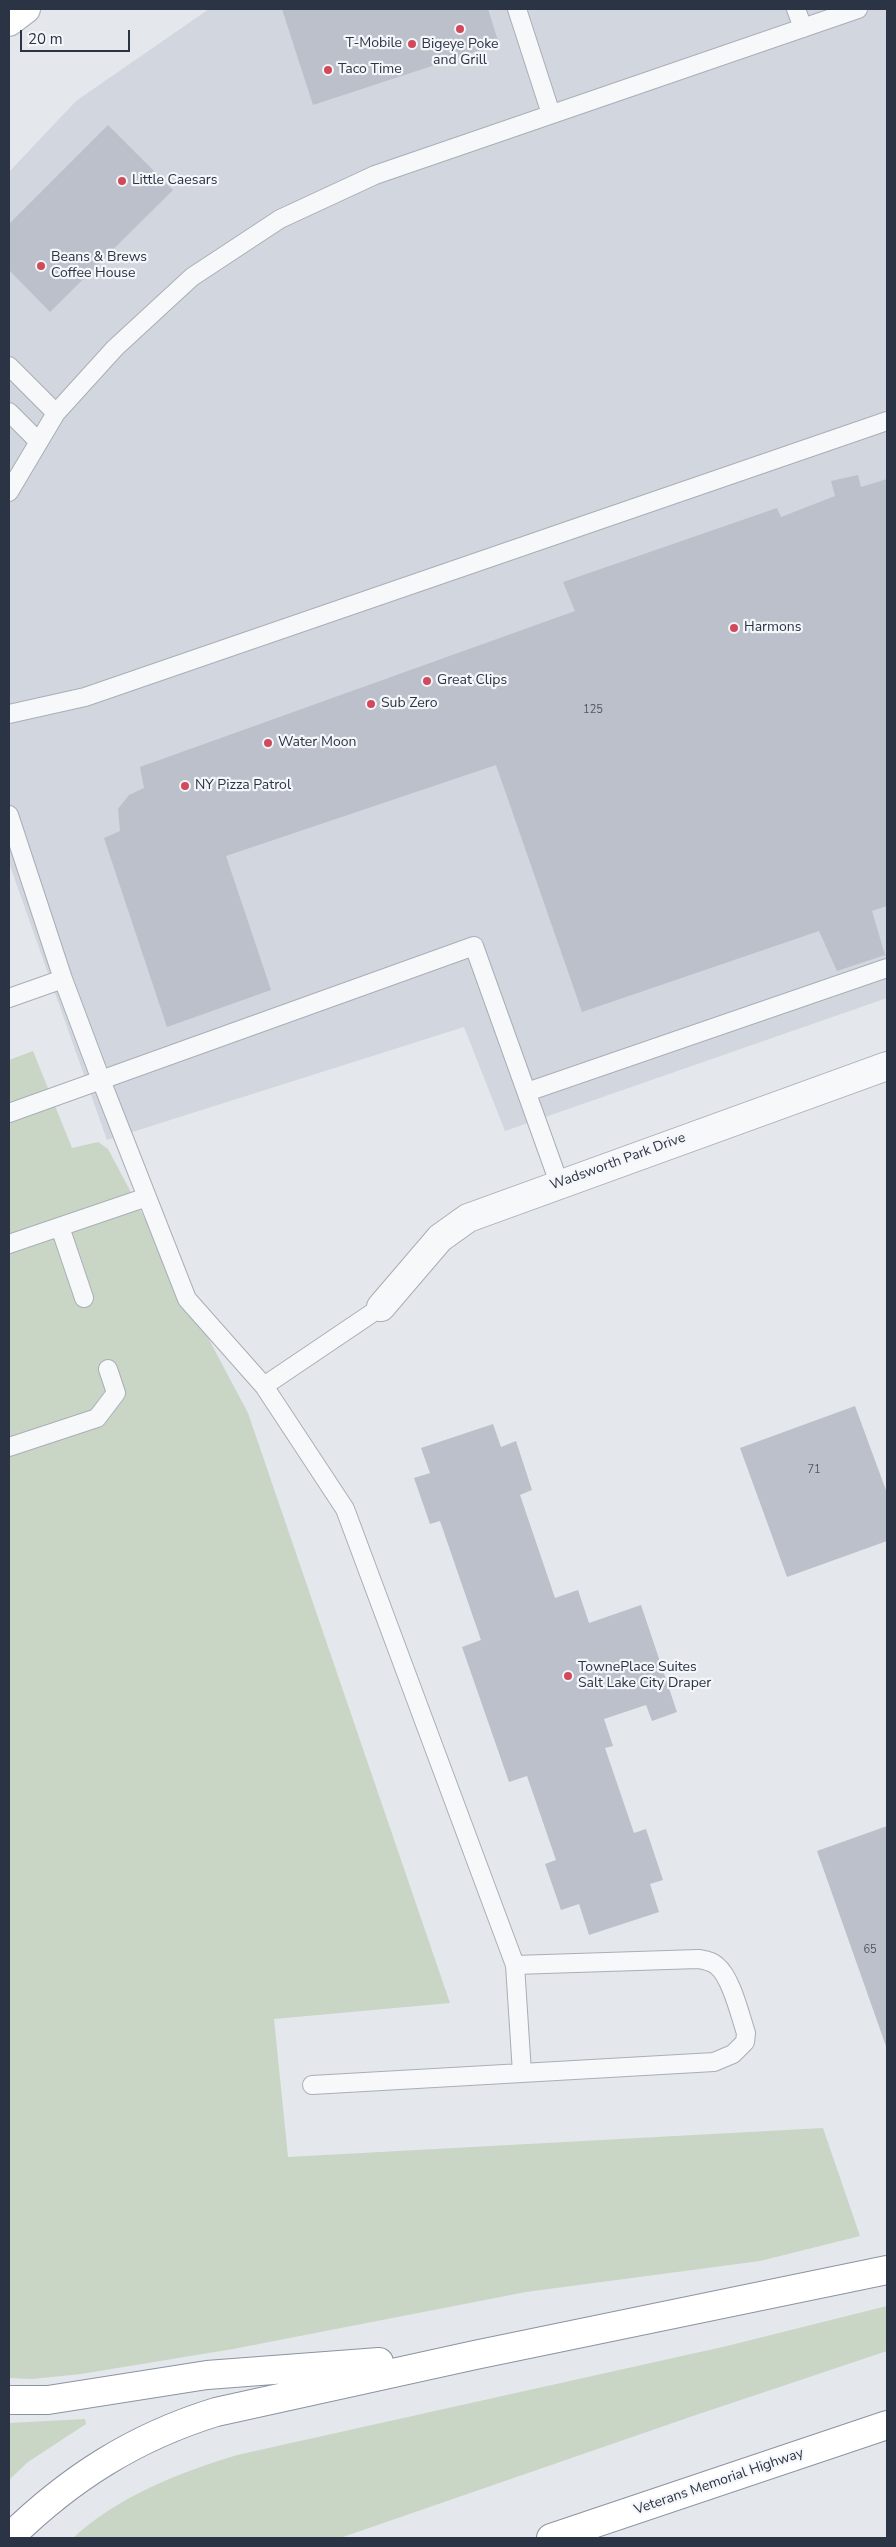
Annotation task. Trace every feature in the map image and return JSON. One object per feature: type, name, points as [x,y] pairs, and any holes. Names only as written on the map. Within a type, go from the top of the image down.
[{"type":"main road","points":[[9,22],[26,9]]},
{"type":"main road","points":[[9,2538],[55,2495],[90,2470],[124,2450],[191,2420],[216,2412],[476,2355],[887,2270]]},
{"type":"main road","points":[[9,2400],[48,2400],[207,2374],[476,2355]]},
{"type":"main road","name":"Veterans Memorial Highway","points":[[551,2538],[887,2426]]},
{"type":"street","name":"Wadsworth Park Drive","points":[[380,1307],[440,1238],[468,1218],[559,1183],[887,1066]]},
{"type":"lane","points":[[517,9],[550,114]]},
{"type":"lane","points":[[796,9],[803,28]]},
{"type":"lane","points":[[9,492],[56,413],[114,348],[192,278],[280,220],[375,175],[803,28],[849,10]]},
{"type":"lane","points":[[9,366],[56,413]]},
{"type":"lane","points":[[9,412],[38,441]]},
{"type":"lane","points":[[9,714],[85,697],[887,421]]},
{"type":"lane","points":[[9,815],[14,845],[63,979],[188,1298],[264,1386],[345,1509],[515,1965],[522,2073]]},
{"type":"lane","points":[[9,1113],[474,946],[559,1183]]},
{"type":"lane","points":[[527,1092],[887,968]]},
{"type":"lane","points":[[9,998],[63,979]]},
{"type":"lane","points":[[9,1244],[147,1197]]},
{"type":"lane","points":[[60,1227],[84,1298]]},
{"type":"lane","points":[[264,1386],[380,1307]]},
{"type":"lane","points":[[9,1447],[97,1418],[116,1393],[108,1369]]},
{"type":"lane","points":[[312,2085],[714,2062],[741,2048],[745,2042],[746,2032],[726,1976],[717,1965],[709,1961],[698,1959],[515,1965]]},
{"type":"shaded area","points":[[209,9],[887,9],[887,998],[505,1131],[464,1027],[107,1140],[9,863],[9,172],[76,101]]},
{"type":"green space","points":[[33,1051],[72,1148],[98,1142],[108,1149],[248,1413],[450,2003],[274,2019],[288,2157],[823,2128],[860,2236],[760,2261],[526,2292],[233,2349],[81,2374],[32,2379],[9,2378],[9,1060]]},
{"type":"green space","points":[[887,2306],[887,2351],[340,2538],[73,2538],[91,2523],[130,2498],[171,2478],[237,2455],[727,2346]]},
{"type":"green space","points":[[85,2419],[86,2424],[28,2462],[9,2480],[9,2423]]},
{"type":"building","points":[[282,9],[488,9],[499,44],[313,105]]},
{"type":"building","points":[[108,125],[173,190],[50,312],[9,270],[9,224]]},
{"type":"building","points":[[858,475],[861,487],[887,479],[887,906],[872,911],[885,955],[837,971],[819,931],[582,1012],[496,765],[226,856],[271,990],[167,1027],[104,838],[120,831],[118,809],[129,795],[144,788],[140,767],[575,611],[563,582],[777,508],[781,517],[835,496],[831,481]]},
{"type":"building","points":[[855,1406],[887,1493],[887,1541],[787,1577],[740,1448]]},
{"type":"building","name":"TownePlace Suites Salt Lake City Draper","points":[[493,1424],[501,1447],[516,1441],[532,1490],[520,1495],[555,1598],[578,1590],[589,1623],[641,1605],[677,1712],[652,1721],[646,1705],[604,1719],[613,1746],[605,1748],[634,1833],[646,1829],[663,1880],[650,1884],[659,1912],[589,1935],[579,1904],[561,1910],[545,1864],[556,1860],[527,1776],[509,1782],[462,1647],[481,1640],[440,1521],[430,1524],[414,1478],[430,1473],[421,1448]]},
{"type":"building","points":[[887,1826],[887,2049],[817,1851]]},
{"type":"place","name":"Bigeye Poke and Grill","points":[[460,29]]},
{"type":"place","name":"T-Mobile","points":[[412,44]]},
{"type":"place","name":"Taco Time","points":[[328,70]]},
{"type":"place","name":"Little Caesars","points":[[122,181]]},
{"type":"place","name":"Beans & Brews Coffee House","points":[[41,266]]},
{"type":"place","name":"Harmons","points":[[734,628]]},
{"type":"place","name":"Great Clips","points":[[427,681]]},
{"type":"place","name":"Sub Zero","points":[[371,704]]},
{"type":"place","name":"Water Moon","points":[[268,743]]},
{"type":"place","name":"NY Pizza Patrol","points":[[185,786]]},
{"type":"place","name":"TownePlace Suites Salt Lake City Draper","points":[[568,1676]]}]
